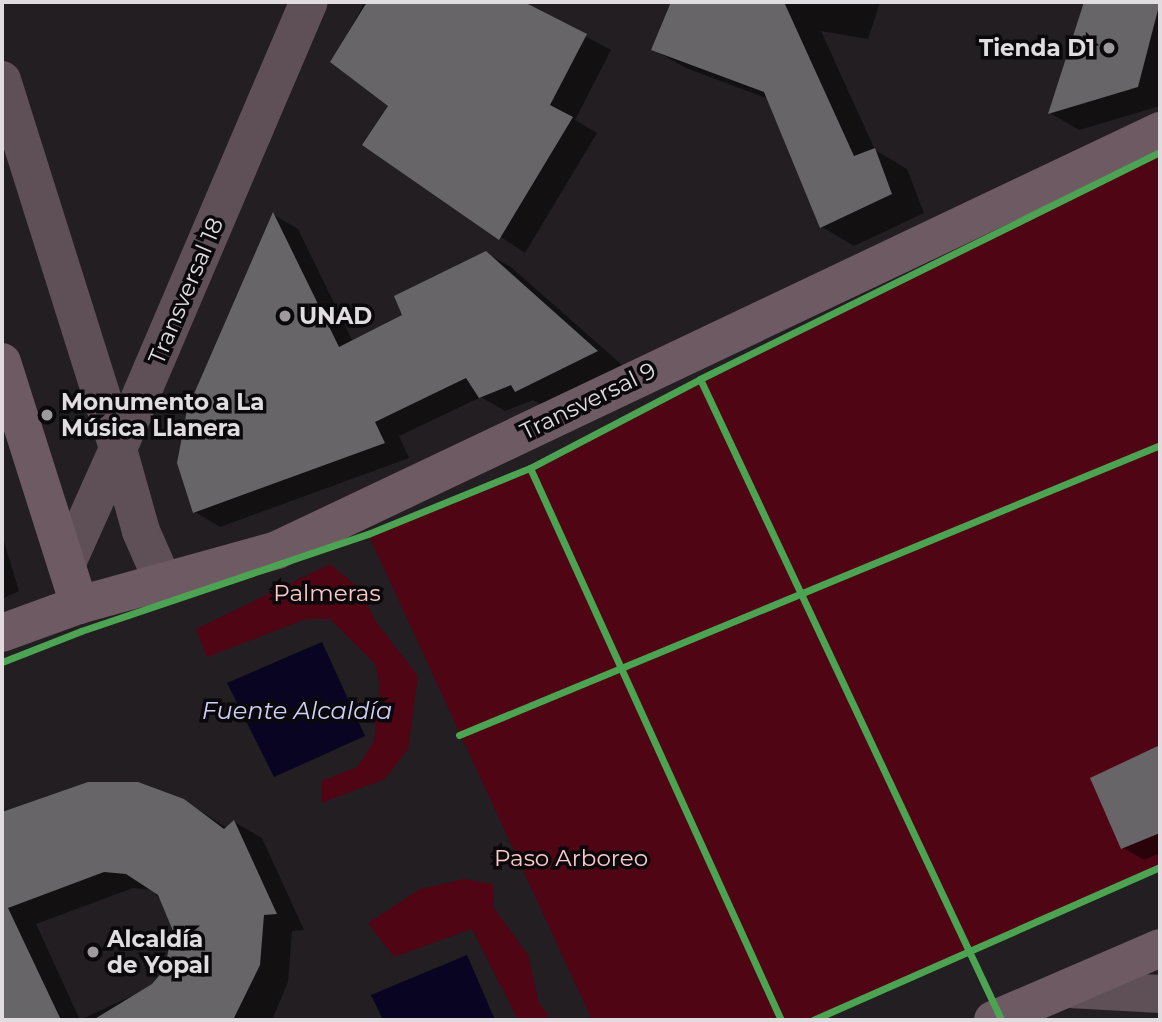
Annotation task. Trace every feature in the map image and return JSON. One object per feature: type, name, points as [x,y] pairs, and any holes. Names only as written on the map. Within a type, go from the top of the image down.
[{"type":"street","name":"Transversal 18","points":[[67,564],[309,2]]},
{"type":"street","points":[[2,80],[118,449],[141,531],[164,584]]},
{"type":"street","name":"Transversal 9","points":[[2,633],[79,605],[164,584],[277,550],[1160,131]]},
{"type":"street","points":[[2,362],[79,605]]},
{"type":"street","points":[[993,1020],[1160,948]]},
{"type":"street","points":[[1069,989],[1160,994]]},
{"type":"green space","name":"Paso Arboreo","points":[[1160,152],[1160,867],[813,1020],[592,1020],[368,534],[530,468]]},
{"type":"green space","name":"Palmeras","points":[[330,564],[359,588],[376,622],[418,676],[408,749],[385,779],[321,803],[321,781],[357,767],[374,742],[380,686],[375,664],[330,619],[306,619],[207,657],[196,629]]},
{"type":"green space","points":[[464,879],[493,884],[494,908],[528,955],[539,1003],[551,1020],[518,1020],[472,929],[394,957],[368,923],[420,889]]},
{"type":"water","name":"Fuente Alcaldía","points":[[322,642],[365,736],[274,777],[227,683]]},
{"type":"water","points":[[467,955],[495,1020],[383,1020],[371,995]]},
{"type":"building","points":[[367,2],[524,2],[587,34],[550,105],[573,117],[499,240],[362,145],[388,106],[330,62]]},
{"type":"building","points":[[671,2],[784,2],[854,156],[875,148],[892,194],[820,228],[764,92],[651,50]]},
{"type":"building","name":"Tienda D1","points":[[1084,2],[1160,2],[1138,87],[1048,114]]},
{"type":"building","points":[[273,212],[339,347],[402,315],[394,296],[486,251],[598,351],[515,392],[511,385],[479,398],[466,378],[375,422],[385,443],[193,513],[177,463],[187,410]]},
{"type":"building","points":[[1160,745],[1160,833],[1121,849],[1090,778]]},
{"type":"building","points":[[88,782],[138,782],[184,799],[224,829],[234,820],[277,914],[264,915],[260,965],[233,1020],[93,1020],[152,984],[164,970],[173,931],[158,895],[126,874],[104,872],[8,908],[61,1020],[2,1020],[2,812]]},
{"type":"cycle path","points":[[2,662],[81,631],[368,534],[530,468],[700,379],[1160,152]]},
{"type":"cycle path","points":[[700,379],[1000,1017]]},
{"type":"cycle path","points":[[459,735],[1160,445]]},
{"type":"cycle path","points":[[530,468],[781,1020]]},
{"type":"cycle path","points":[[813,1020],[1160,867]]},
{"type":"place","name":"Tienda D1","points":[[1109,48]]},
{"type":"place","name":"UNAD","points":[[285,316]]},
{"type":"place","name":"Monumento a La Música Llanera","points":[[47,415]]},
{"type":"place","name":"Alcaldía de Yopal","points":[[93,952]]}]
